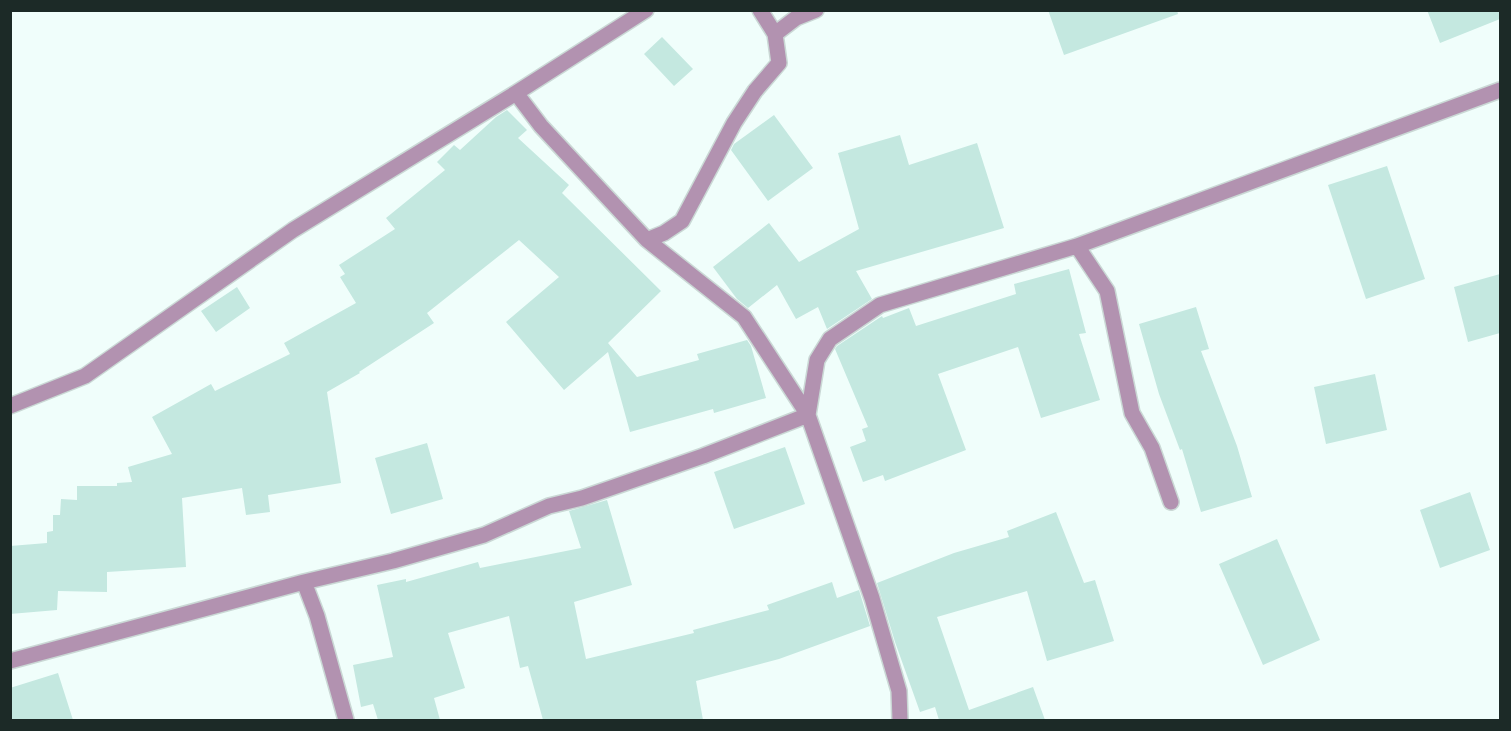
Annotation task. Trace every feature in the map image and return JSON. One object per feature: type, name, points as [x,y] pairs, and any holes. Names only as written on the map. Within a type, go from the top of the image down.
[{"type":"street","points":[[10,406],[85,376],[293,230],[646,10]]},
{"type":"street","points":[[647,240],[664,233],[682,221],[734,123],[755,91],[779,63],[775,34],[760,10]]},
{"type":"street","points":[[775,34],[796,18],[816,10]]},
{"type":"street","points":[[808,416],[817,360],[830,339],[880,305],[1077,246],[1500,90]]},
{"type":"street","points":[[516,93],[541,126],[647,240],[744,317],[808,416],[872,598],[899,690],[900,720]]},
{"type":"street","points":[[1077,246],[1107,291],[1132,413],[1152,448],[1171,502]]},
{"type":"street","points":[[10,661],[484,535],[549,506],[582,498],[692,460],[808,416]]},
{"type":"street","points":[[304,582],[317,616],[346,720]]},
{"type":"building","points":[[1048,10],[1177,10],[1178,14],[1064,55]]},
{"type":"building","points":[[1427,10],[1500,10],[1500,19],[1440,43]]},
{"type":"building","points":[[662,37],[693,69],[674,86],[644,54]]},
{"type":"building","points":[[507,110],[527,130],[518,138],[569,185],[562,193],[661,291],[608,343],[637,377],[699,360],[697,354],[747,340],[751,346],[766,398],[714,413],[713,409],[630,432],[608,352],[564,390],[506,322],[559,277],[519,240],[427,313],[434,323],[360,373],[327,392],[341,483],[268,495],[270,512],[246,515],[242,488],[182,498],[186,567],[107,572],[107,592],[58,591],[57,610],[10,614],[10,546],[47,543],[47,532],[53,531],[53,515],[60,515],[61,499],[77,500],[77,486],[117,486],[117,483],[132,482],[128,467],[172,454],[152,417],[211,384],[215,391],[290,354],[284,343],[356,303],[340,277],[345,274],[339,265],[395,229],[386,218],[445,170],[437,162],[454,145],[460,150]]},
{"type":"building","points":[[774,115],[813,168],[768,201],[731,150],[734,144]]},
{"type":"building","points":[[900,135],[909,165],[977,143],[1004,228],[856,271],[872,299],[827,329],[818,307],[796,319],[777,285],[748,308],[737,299],[713,267],[769,223],[799,262],[859,229],[838,153]]},
{"type":"building","points":[[1387,166],[1425,279],[1366,299],[1328,185]]},
{"type":"building","points":[[1069,269],[1086,333],[1079,334],[1100,400],[1041,418],[1018,347],[938,374],[966,450],[885,481],[883,475],[863,482],[850,447],[866,441],[862,429],[868,427],[835,349],[837,346],[882,316],[883,318],[909,308],[916,326],[1016,294],[1014,284]]},
{"type":"building","points":[[1500,274],[1500,333],[1468,342],[1454,287]]},
{"type":"building","points":[[237,287],[250,308],[216,332],[201,311]]},
{"type":"building","points":[[1196,307],[1209,349],[1201,351],[1237,446],[1252,497],[1201,512],[1182,449],[1180,450],[1159,394],[1139,324]]},
{"type":"building","points":[[1375,374],[1387,430],[1326,444],[1314,387]]},
{"type":"building","points":[[427,443],[443,499],[391,514],[375,458]]},
{"type":"building","points":[[785,447],[805,504],[734,529],[714,472]]},
{"type":"building","points":[[1470,492],[1490,550],[1440,568],[1420,510]]},
{"type":"building","points":[[607,500],[632,585],[574,602],[586,659],[694,633],[693,630],[769,610],[767,605],[832,582],[837,598],[859,590],[870,626],[779,659],[696,681],[703,720],[543,720],[528,666],[520,668],[509,616],[448,633],[465,688],[434,698],[440,720],[378,720],[373,704],[361,707],[353,665],[393,657],[377,585],[406,579],[406,582],[478,562],[480,568],[581,548],[569,511]]},
{"type":"building","points":[[1056,512],[1084,583],[1095,580],[1114,641],[1047,661],[1027,591],[937,617],[969,710],[1033,687],[1045,720],[939,720],[935,707],[920,712],[877,583],[954,553],[1009,537],[1007,531]]},
{"type":"building","points":[[1277,539],[1320,640],[1263,665],[1219,564]]},
{"type":"building","points":[[58,673],[73,720],[10,720],[10,688]]}]
